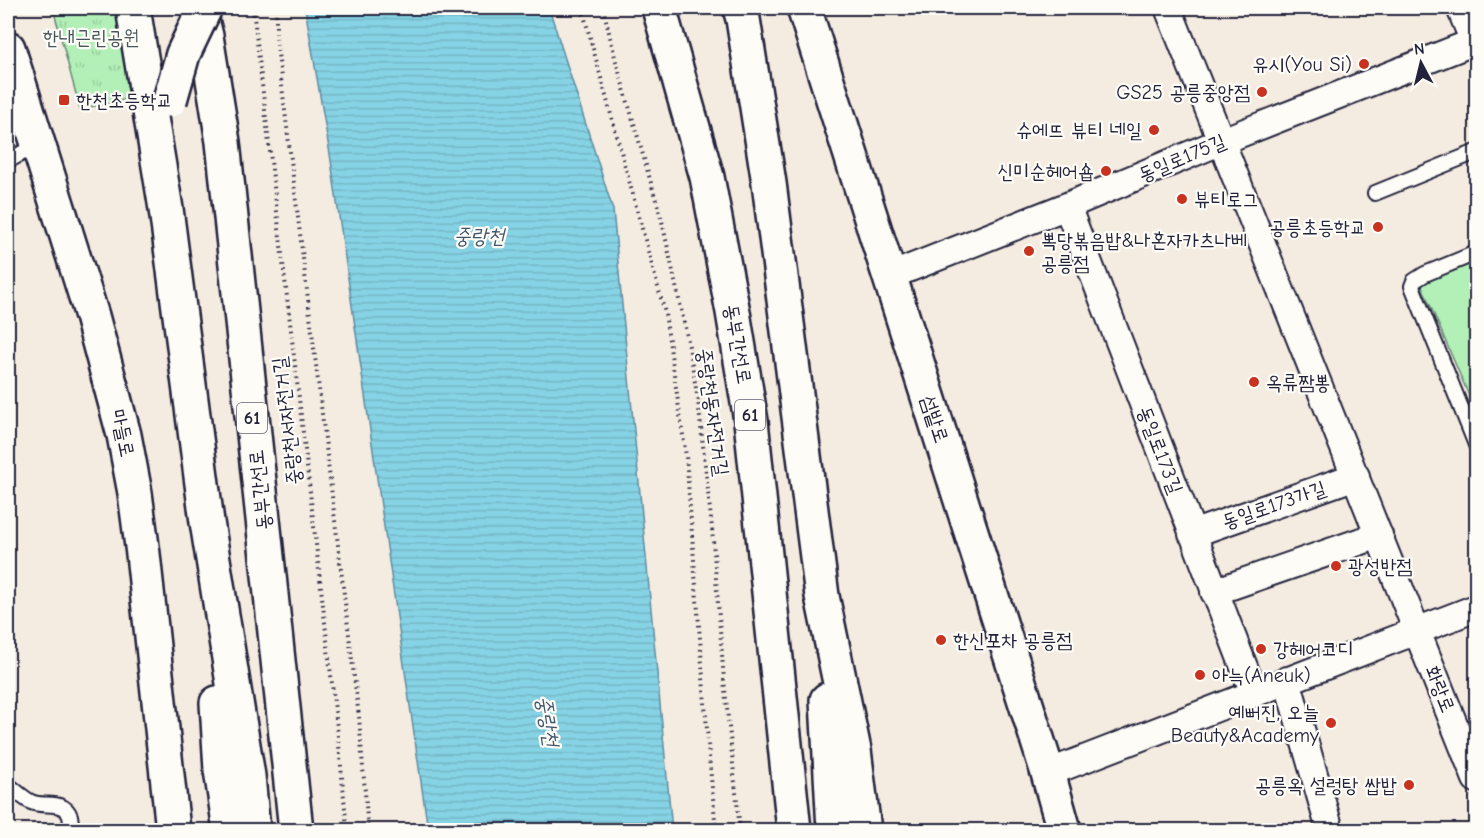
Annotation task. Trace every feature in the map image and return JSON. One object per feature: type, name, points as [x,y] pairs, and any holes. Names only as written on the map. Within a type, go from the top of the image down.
[{"type":"main road","points":[[133,8],[166,209],[207,522],[248,776],[253,831]]},
{"type":"main road","name":"동부간선로","points":[[199,8],[206,36],[223,142],[296,831]]},
{"type":"main road","points":[[166,209],[164,147],[170,100],[183,54],[205,8]]},
{"type":"main road","name":"동부간선로","points":[[659,8],[707,177],[742,366],[751,421],[794,831]]},
{"type":"main road","points":[[716,8],[736,48],[748,81],[759,125]]},
{"type":"main road","points":[[740,8],[770,195],[822,596],[854,750],[864,831]]},
{"type":"main road","name":"섬밭로","points":[[804,8],[1048,773],[1064,831]]},
{"type":"main road","name":"마들로","points":[[8,48],[92,316],[124,435],[135,494],[173,831]]},
{"type":"main road","points":[[207,522],[221,770],[222,831]]},
{"type":"main road","points":[[822,596],[834,831]]},
{"type":"main road","points":[[221,770],[230,831]]},
{"type":"street","points":[[1168,8],[1417,631]]},
{"type":"street","name":"동일로175길","points":[[890,276],[1475,41],[1460,8]]},
{"type":"street","name":"동일로173길","points":[[1067,206],[1254,693]]},
{"type":"street","name":"동일로173가길","points":[[1192,534],[1356,476]]},
{"type":"street","points":[[1214,592],[1379,535]]},
{"type":"street","points":[[1048,773],[1476,608]]},
{"type":"street","name":"화랑로","points":[[1417,631],[1476,779]]},
{"type":"street","points":[[1287,680],[1330,831]]},
{"type":"lane","points":[[8,161],[38,144]]},
{"type":"lane","points":[[1375,193],[1476,152]]},
{"type":"lane","points":[[1476,254],[1425,274],[1414,281],[1413,286],[1476,445]]},
{"type":"lane","points":[[8,784],[31,802],[59,805],[65,809],[69,815],[71,831]]},
{"type":"path","name":"중랑천서자전거길","points":[[253,8],[337,722],[347,831]]},
{"type":"path","points":[[276,8],[276,37],[359,717],[368,831]]},
{"type":"path","points":[[582,8],[665,313],[686,456],[716,831]]},
{"type":"path","name":"중랑천동자전거길","points":[[603,8],[662,221],[688,341],[698,400],[740,831]]},
{"type":"green space","name":"한내근린공원","points":[[53,8],[117,8],[129,99],[80,109]]},
{"type":"green space","points":[[1476,262],[1476,412],[1421,284]]},
{"type":"water","name":"중랑천","points":[[305,8],[549,8],[613,210],[672,830],[428,830],[330,154]]},
{"type":"place","name":"유시(You Si)","points":[[1364,64]]},
{"type":"place","name":"GS25 공릉중앙점","points":[[1262,92]]},
{"type":"place","name":"한천초등학교","points":[[64,100]]},
{"type":"place","name":"슈에뜨 뷰티 네일","points":[[1154,130]]},
{"type":"place","name":"신미순헤어숍","points":[[1106,171]]},
{"type":"place","name":"뷰티로그","points":[[1182,199]]},
{"type":"place","name":"공릉초등학교","points":[[1378,227]]},
{"type":"place","name":"뽁당볶음밥&나혼자카츠나베 공릉점","points":[[1029,251]]},
{"type":"place","name":"옥류짬뽕","points":[[1254,382]]},
{"type":"place","name":"광성반점","points":[[1336,566]]},
{"type":"place","name":"한신포차 공릉점","points":[[941,640]]},
{"type":"place","name":"강헤어코디","points":[[1261,649]]},
{"type":"place","name":"아늑(Aneuk)","points":[[1200,675]]},
{"type":"place","name":"예뻐진, 오늘 Beauty&Academy","points":[[1331,723]]},
{"type":"place","name":"공릉옥 설렁탕 쌉밥","points":[[1409,785]]}]
